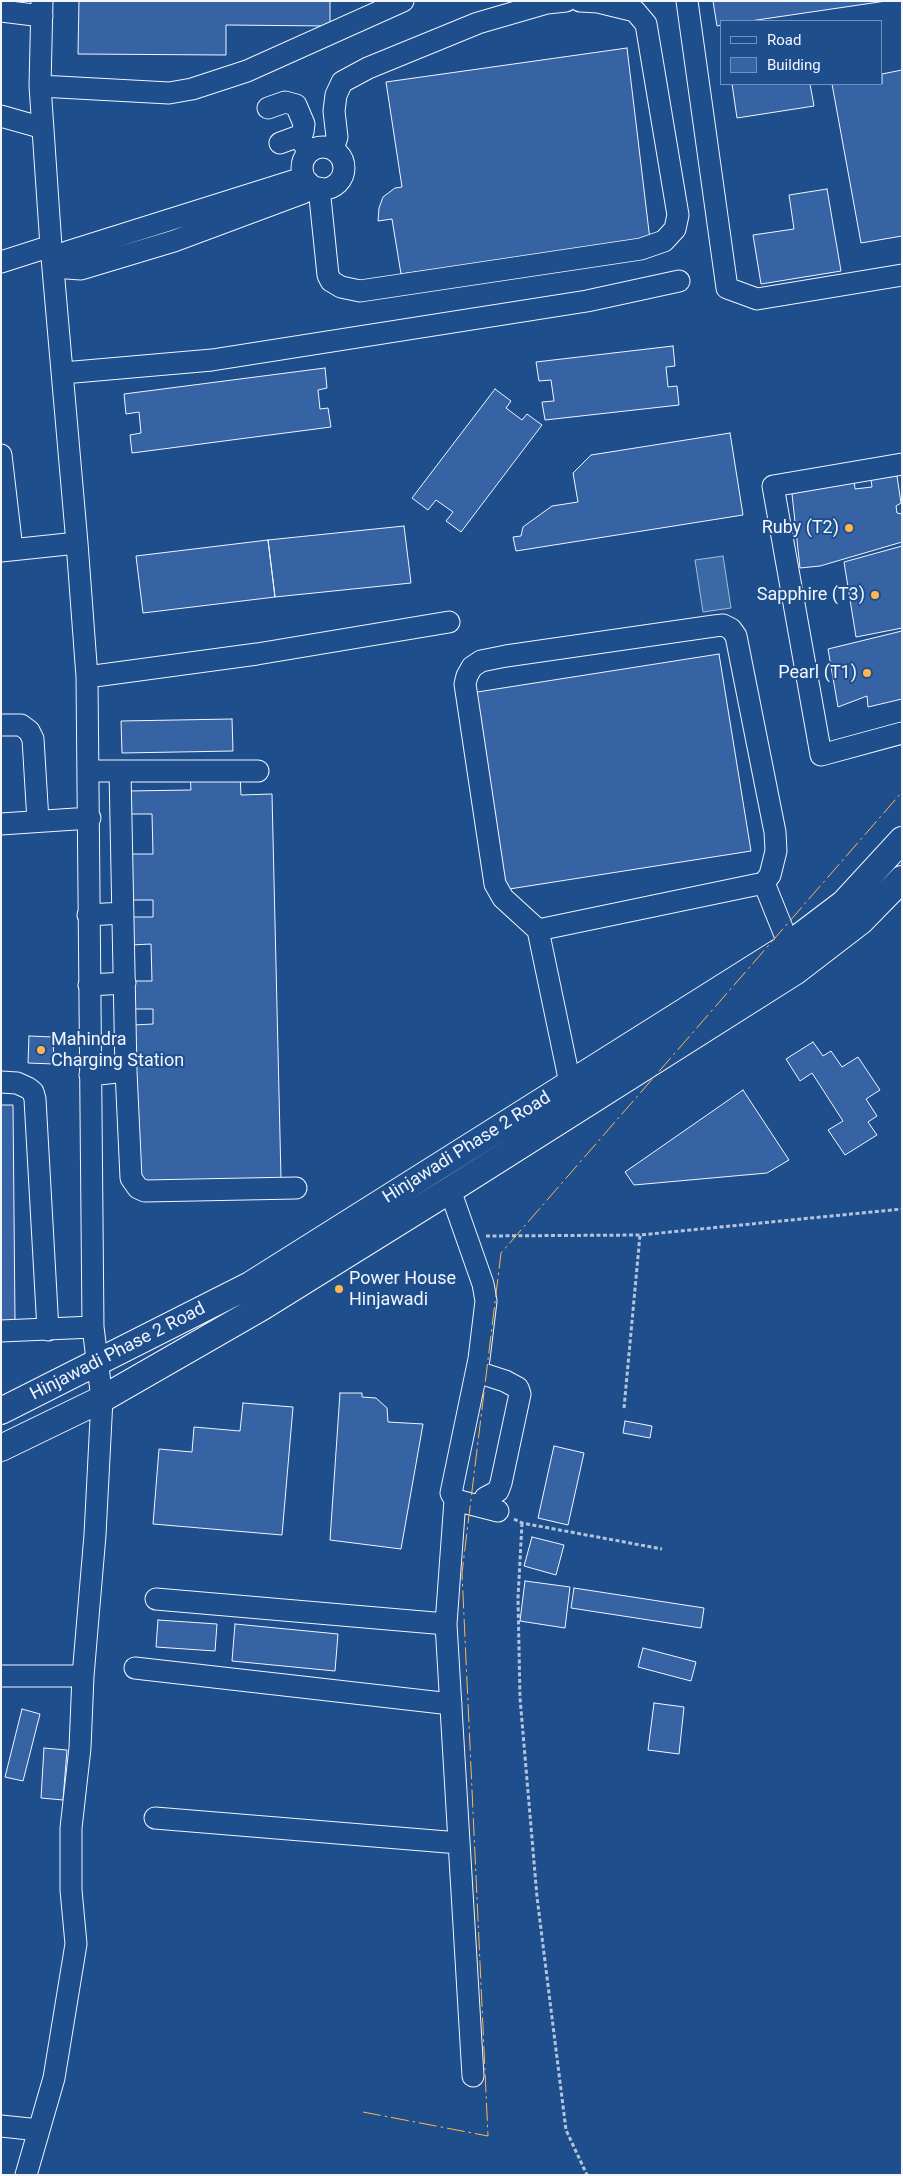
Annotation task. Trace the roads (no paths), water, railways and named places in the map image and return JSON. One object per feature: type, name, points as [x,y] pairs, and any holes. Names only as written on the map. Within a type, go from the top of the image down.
[{"type":"main road","name":"Hinjawadi Phase 2 Road","points":[[1,1448],[102,1399],[262,1307],[450,1190],[802,946],[902,840]]},
{"type":"main road","name":"Hinjawadi Phase 2 Road","points":[[1,1412],[250,1285],[570,1083],[802,946],[861,921],[902,878]]},
{"type":"street","points":[[40,86],[169,93],[192,89],[247,71],[403,1]]},
{"type":"street","points":[[333,149],[337,137],[334,111],[336,95],[342,82],[368,68],[478,23],[547,4],[566,1]]},
{"type":"street","points":[[268,108],[285,102],[291,102],[296,105],[304,124],[303,132],[296,144],[302,167],[314,185],[328,275],[331,281],[342,287],[360,291],[641,249],[664,241],[675,229],[678,215],[646,24],[634,11],[598,2],[580,1]]},
{"type":"street","points":[[687,1],[727,288],[757,299],[902,275]]},
{"type":"street","points":[[1,11],[42,9],[40,86],[51,246],[87,678],[90,771],[88,915],[93,1327],[102,1399],[96,1525],[83,1676],[80,1748],[71,1828],[71,1890],[76,1944],[54,2078],[26,2175]]},
{"type":"street","points":[[1,116],[44,128]]},
{"type":"street","points":[[53,267],[67,252],[296,180],[314,185],[335,185],[342,176],[343,162],[333,149],[296,144]]},
{"type":"street","points":[[1,262],[51,246]]},
{"type":"street","points":[[63,373],[212,360],[587,301],[679,281]]},
{"type":"street","points":[[1,455],[7,550],[77,543]]},
{"type":"street","points":[[902,464],[774,486],[821,755],[902,733]]},
{"type":"street","points":[[87,678],[257,654],[449,622]]},
{"type":"street","points":[[570,1083],[538,930],[502,898],[495,884],[465,684],[472,667],[481,661],[714,626],[723,626],[731,629],[736,636],[775,832],[773,866],[764,883]]},
{"type":"street","points":[[1,725],[21,726],[29,731],[33,739],[38,821]]},
{"type":"street","points":[[90,771],[258,771]]},
{"type":"street","points":[[120,771],[126,1072],[131,1178],[138,1188],[169,1191],[296,1188]]},
{"type":"street","points":[[1,824],[90,818]]},
{"type":"street","points":[[764,883],[802,946]]},
{"type":"street","points":[[538,930],[764,883]]},
{"type":"street","points":[[88,915],[123,913]]},
{"type":"street","points":[[89,986],[124,983]]},
{"type":"street","points":[[90,1075],[126,1072]]},
{"type":"street","points":[[1,1082],[18,1083],[28,1088],[33,1092],[35,1100],[48,1330]]},
{"type":"street","points":[[450,1190],[483,1284],[486,1301],[477,1372],[451,1493],[455,1500],[446,1624],[472,2076]]},
{"type":"street","points":[[1,1331],[93,1327]]},
{"type":"street","points":[[455,1500],[490,1509],[485,1498],[498,1491],[501,1483],[520,1394],[518,1388],[477,1372]]},
{"type":"street","points":[[156,1599],[446,1624]]},
{"type":"street","points":[[135,1668],[451,1704]]},
{"type":"street","points":[[1,1676],[83,1676]]},
{"type":"street","points":[[155,1818],[459,1843]]},
{"type":"street","points":[[1,2126],[39,2130]]},
{"type":"water","points":[[723,556],[731,608],[703,612],[695,560]]},
{"type":"place","name":"Ruby (T2)","points":[[849,528]]},
{"type":"place","name":"Sapphire (T3)","points":[[875,595]]},
{"type":"place","name":"Pearl (T1)","points":[[867,673]]},
{"type":"place","name":"Mahindra Charging Station","points":[[41,1050]]},
{"type":"place","name":"Power House Hinjawadi","points":[[339,1289]]}]
